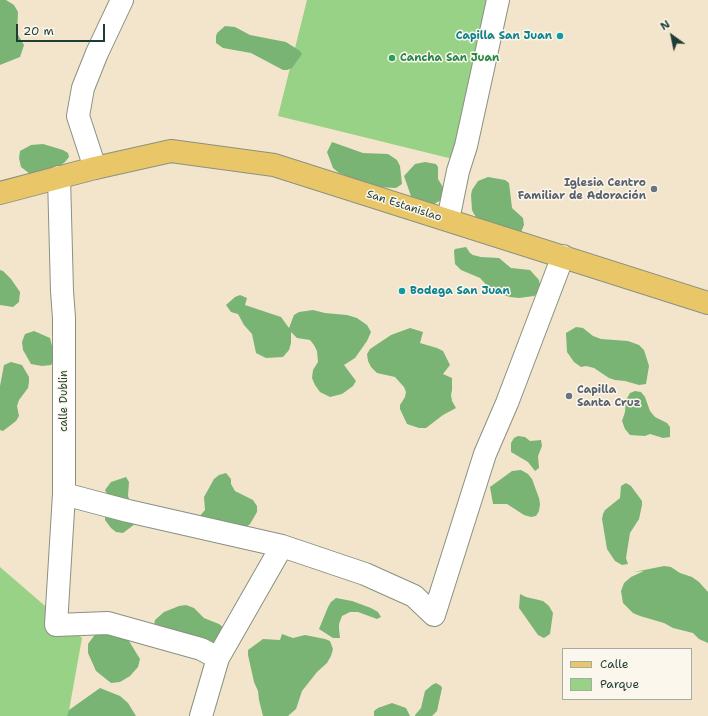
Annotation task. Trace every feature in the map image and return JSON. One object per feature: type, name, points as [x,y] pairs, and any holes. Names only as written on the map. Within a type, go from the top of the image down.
[{"type":"main road","name":"San Estanislao","points":[[0,192],[171,151],[274,165],[708,303]]},
{"type":"street","points":[[95,168],[78,116],[83,88],[122,0]]},
{"type":"street","points":[[448,220],[458,170],[466,146],[498,0]]},
{"type":"street","name":"calle Dublin","points":[[59,177],[64,318],[64,494],[56,625],[108,623],[201,649],[218,658]]},
{"type":"street","points":[[64,494],[128,511],[282,546],[371,576],[414,596],[434,615],[485,454],[508,403],[563,256]]},
{"type":"street","points":[[201,716],[218,658],[282,546]]},
{"type":"green space","points":[[0,0],[6,0],[14,5],[18,12],[17,33],[24,45],[20,57],[0,65]]},
{"type":"green space","name":"Cancha San Juan","points":[[307,0],[506,0],[465,162],[278,116]]},
{"type":"green space","points":[[225,26],[235,27],[250,35],[286,42],[302,54],[292,68],[283,70],[251,53],[223,48],[216,43],[217,33]]},
{"type":"green space","points":[[332,142],[363,153],[388,154],[397,160],[400,166],[402,184],[396,188],[376,187],[339,173],[333,168],[327,152]]},
{"type":"green space","points":[[43,144],[63,150],[68,153],[69,157],[54,170],[30,174],[21,167],[19,158],[20,151],[31,145]]},
{"type":"green space","points":[[425,162],[436,164],[438,167],[438,179],[444,189],[443,199],[432,205],[414,199],[411,196],[404,176],[415,164]]},
{"type":"green space","points":[[488,177],[505,180],[509,183],[512,208],[523,218],[524,225],[521,232],[516,235],[477,218],[472,210],[472,190],[478,181]]},
{"type":"green space","points":[[466,247],[473,255],[499,258],[511,268],[530,270],[539,280],[541,290],[534,296],[519,298],[510,297],[492,291],[480,278],[461,270],[455,264],[455,249]]},
{"type":"green space","points":[[0,270],[11,279],[20,292],[19,302],[13,307],[0,305]]},
{"type":"green space","points":[[240,295],[247,298],[245,305],[281,317],[289,328],[294,315],[299,312],[313,310],[325,313],[347,315],[357,318],[367,325],[371,332],[367,341],[355,358],[344,365],[356,381],[353,386],[342,394],[330,397],[320,392],[312,378],[313,370],[318,362],[317,351],[310,340],[297,338],[291,332],[291,343],[289,350],[283,357],[266,358],[256,353],[252,334],[244,325],[238,314],[231,312],[226,305],[235,297]]},
{"type":"green space","points":[[576,327],[583,328],[593,336],[601,339],[628,341],[639,345],[644,350],[649,366],[646,384],[639,385],[615,380],[609,378],[594,368],[586,366],[581,367],[574,362],[567,352],[566,333]]},
{"type":"green space","points":[[410,328],[423,332],[420,343],[443,351],[450,365],[443,374],[452,378],[451,395],[452,401],[456,408],[443,415],[426,428],[419,428],[407,424],[400,409],[400,405],[406,392],[404,387],[395,377],[377,373],[368,361],[367,354],[370,349],[391,335]]},
{"type":"green space","points":[[34,331],[50,338],[55,358],[51,365],[42,366],[31,364],[23,350],[22,342],[25,334]]},
{"type":"green space","points":[[11,362],[22,365],[29,377],[29,382],[28,388],[19,400],[17,406],[19,416],[16,421],[3,431],[0,430],[0,386],[4,365]]},
{"type":"green space","points":[[635,391],[641,392],[645,397],[650,411],[655,417],[667,423],[670,427],[670,437],[663,438],[650,434],[645,436],[630,435],[625,429],[622,421],[625,412],[626,400],[630,393]]},
{"type":"green space","points":[[518,436],[525,437],[530,441],[541,440],[542,446],[538,456],[539,468],[535,471],[528,462],[511,452],[511,443],[514,438]]},
{"type":"green space","points":[[521,470],[528,474],[532,479],[539,498],[539,511],[536,516],[531,517],[524,515],[507,504],[493,504],[490,487],[512,471]]},
{"type":"green space","points":[[226,473],[231,479],[231,484],[235,491],[253,500],[257,506],[257,512],[250,524],[246,527],[222,543],[213,542],[205,539],[197,519],[205,510],[204,497],[214,479],[219,475]]},
{"type":"green space","points":[[126,477],[129,482],[128,496],[138,519],[135,524],[123,533],[116,532],[105,520],[105,510],[109,498],[105,490],[111,482]]},
{"type":"green space","points":[[626,483],[631,486],[642,501],[642,505],[639,519],[630,533],[626,558],[628,564],[622,565],[615,561],[607,549],[602,519],[605,510],[620,498],[621,486]]},
{"type":"green space","points":[[664,566],[671,567],[680,573],[692,577],[708,592],[708,643],[699,639],[693,633],[673,628],[664,623],[633,613],[623,603],[621,591],[624,583],[631,577],[644,571],[634,572]]},
{"type":"green space","points":[[0,567],[82,638],[68,716],[0,716]]},
{"type":"green space","points":[[520,594],[543,601],[549,606],[553,613],[550,634],[544,638],[538,635],[519,608]]},
{"type":"green space","points":[[336,598],[352,601],[371,608],[378,612],[381,617],[377,619],[358,612],[350,612],[342,616],[339,624],[340,638],[333,638],[319,629],[328,607]]},
{"type":"green space","points":[[186,605],[194,608],[204,618],[219,624],[224,628],[218,647],[154,626],[155,620],[164,612]]},
{"type":"green space","points":[[99,629],[120,636],[129,641],[140,659],[138,667],[130,676],[120,682],[111,683],[96,671],[88,653],[88,644]]},
{"type":"green space","points":[[282,634],[293,638],[305,635],[325,639],[330,641],[333,649],[327,663],[317,672],[302,691],[296,709],[288,716],[263,716],[258,691],[254,682],[248,650],[263,639],[280,640]]},
{"type":"green space","points":[[436,683],[442,688],[437,711],[432,716],[415,716],[421,708],[425,691]]},
{"type":"green space","points":[[100,688],[120,696],[128,703],[136,716],[67,716],[69,710]]},
{"type":"green space","points":[[392,703],[406,708],[410,716],[374,716],[374,711],[378,708]]},
{"type":"place","name":"Capilla San Juan","points":[[560,36]]},
{"type":"place","name":"Cancha San Juan","points":[[392,58]]},
{"type":"place","name":"Iglesia Centro Familiar de Adoración","points":[[654,189]]},
{"type":"place","name":"Bodega San Juan","points":[[402,291]]},
{"type":"place","name":"Capilla Santa Cruz","points":[[569,396]]}]
